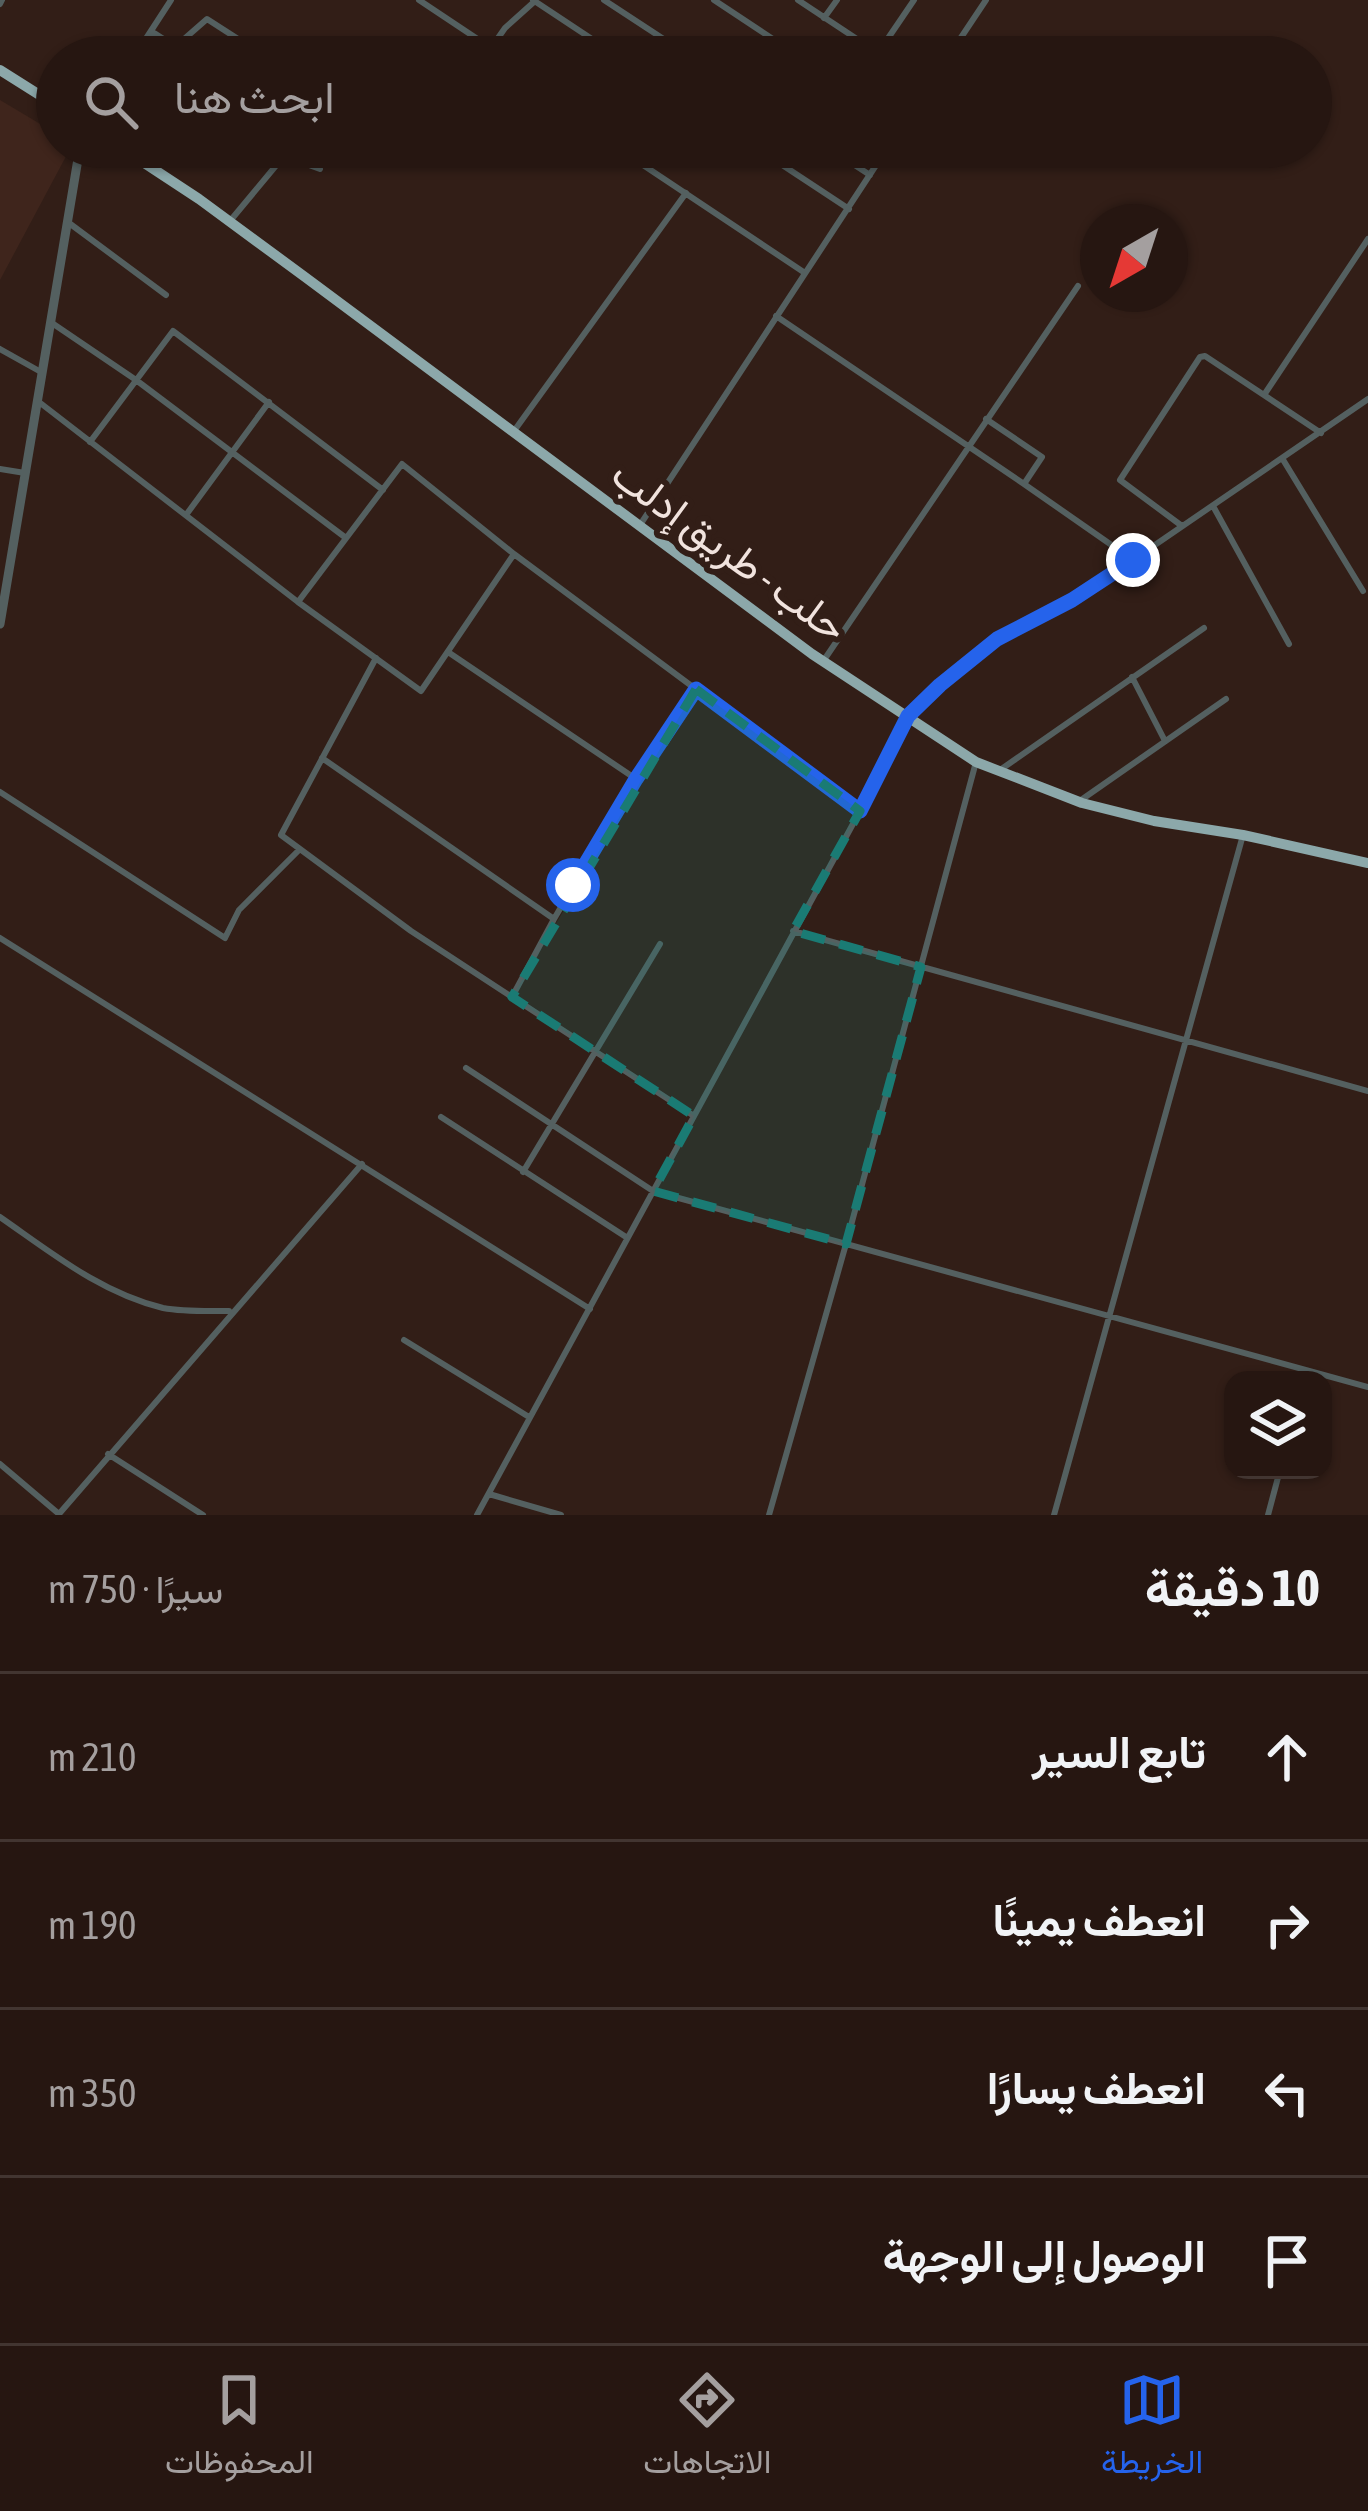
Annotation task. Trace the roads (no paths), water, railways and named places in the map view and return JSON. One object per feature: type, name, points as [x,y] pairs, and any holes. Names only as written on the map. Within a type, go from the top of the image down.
[{"type":"highway","points":[[0,70],[36,93]]},
{"type":"highway","name":"حلب - طريق إدلب","points":[[151,168],[230,221],[823,661],[976,762],[1078,802],[1368,862]]},
{"type":"street","points":[[148,36],[171,0]]},
{"type":"street","points":[[418,0],[472,36]]},
{"type":"street","points":[[604,0],[659,36]]},
{"type":"street","points":[[714,0],[768,36]]},
{"type":"street","points":[[798,0],[852,36]]},
{"type":"street","points":[[824,18],[836,0]]},
{"type":"street","points":[[892,36],[914,0]]},
{"type":"street","points":[[962,36],[986,0]]},
{"type":"street","points":[[500,36],[534,1],[587,36]]},
{"type":"street","points":[[188,36],[207,19],[233,36]]},
{"type":"street","points":[[151,31],[159,36]]},
{"type":"street","points":[[0,624],[77,168]]},
{"type":"street","points":[[230,221],[274,168]]},
{"type":"street","points":[[648,168],[805,272]]},
{"type":"street","points":[[787,168],[849,209]]},
{"type":"street","points":[[859,168],[870,175]]},
{"type":"street","points":[[640,525],[874,168]]},
{"type":"street","points":[[514,431],[686,193]]},
{"type":"street","points":[[69,223],[166,295]]},
{"type":"street","points":[[1264,395],[1368,238]]},
{"type":"street","points":[[823,661],[1078,286]]},
{"type":"street","points":[[776,316],[1133,560]]},
{"type":"street","points":[[49,321],[136,380],[346,538]]},
{"type":"street","points":[[90,442],[173,331],[383,490]]},
{"type":"street","points":[[0,350],[41,372]]},
{"type":"street","points":[[1184,526],[1120,480],[1200,357],[1321,433]]},
{"type":"street","points":[[477,1515],[908,716],[997,639],[1072,600],[1368,399]]},
{"type":"street","points":[[39,402],[421,691],[514,554]]},
{"type":"street","points":[[186,515],[269,402]]},
{"type":"street","points":[[986,419],[1042,457],[1024,484]]},
{"type":"street","points":[[1282,458],[1363,591]]},
{"type":"street","points":[[298,602],[402,464],[514,554],[860,811]]},
{"type":"street","points":[[0,469],[25,473]]},
{"type":"street","points":[[1213,506],[1288,644]]},
{"type":"street","points":[[999,771],[1204,628]]},
{"type":"street","points":[[448,652],[636,779]]},
{"type":"street","points":[[376,658],[281,835],[410,932],[694,1116]]},
{"type":"street","points":[[1132,677],[1165,741]]},
{"type":"street","points":[[512,997],[636,779],[696,689]]},
{"type":"street","points":[[1078,802],[1226,699]]},
{"type":"street","points":[[322,758],[554,919]]},
{"type":"street","points":[[769,1515],[976,762]]},
{"type":"street","points":[[0,792],[225,938],[239,910],[300,849]]},
{"type":"street","points":[[1054,1515],[1244,835]]},
{"type":"street","points":[[793,931],[1368,1090]]},
{"type":"street","points":[[0,938],[590,1309]]},
{"type":"street","points":[[523,1172],[660,944]]},
{"type":"street","points":[[466,1069],[653,1191],[1368,1387]]},
{"type":"street","points":[[441,1118],[626,1238]]},
{"type":"street","points":[[2,1470],[58,1514],[362,1164]]},
{"type":"street","points":[[0,1217],[80,1274],[124,1296],[168,1309],[231,1311]]},
{"type":"street","points":[[404,1340],[530,1417]]},
{"type":"street","points":[[108,1454],[203,1515]]},
{"type":"street","points":[[1268,1515],[1278,1479]]},
{"type":"street","points":[[488,1494],[561,1515]]}]
